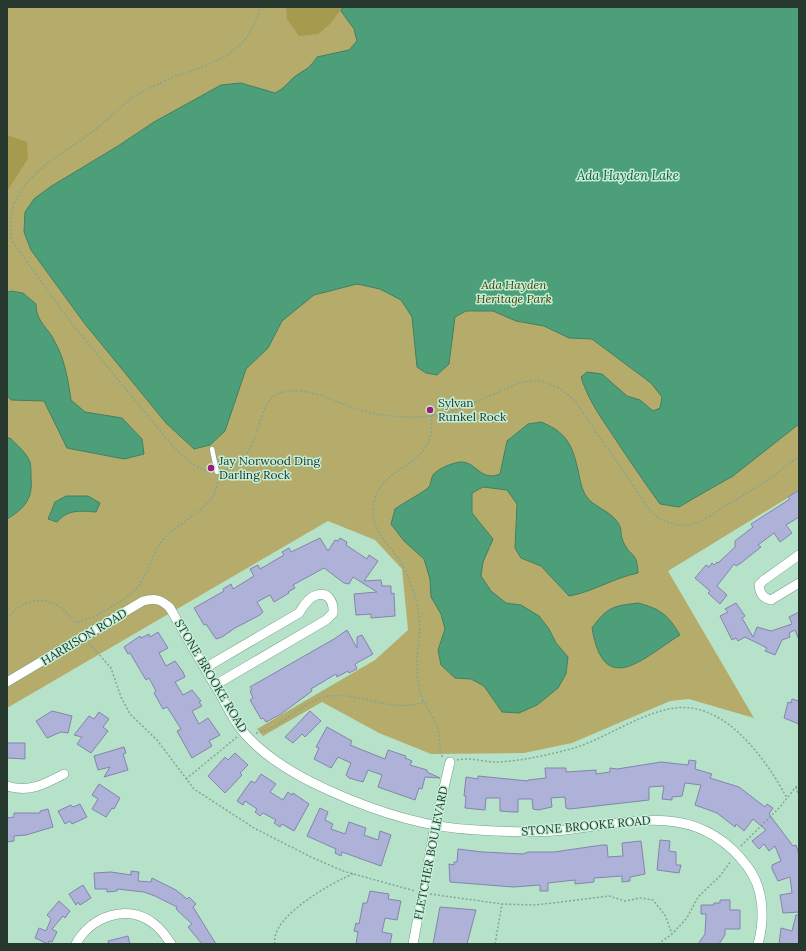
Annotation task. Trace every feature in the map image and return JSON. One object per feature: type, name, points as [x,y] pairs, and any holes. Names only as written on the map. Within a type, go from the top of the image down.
[{"type":"street","points":[[799,555],[759,585],[760,592],[765,598],[771,600],[799,583]]},
{"type":"street","points":[[205,668],[299,613],[305,603],[314,596],[323,595],[330,598],[334,605],[333,614],[326,620],[215,685]]},
{"type":"street","name":"HARRISON ROAD","points":[[7,682],[143,601],[153,599],[163,601]]},
{"type":"street","name":"STONE BROOKE ROAD","points":[[163,601],[170,608],[244,734],[274,759],[299,775],[329,791],[396,815],[435,826],[474,830],[520,832],[564,830],[643,819],[672,820],[692,826],[708,832],[722,840],[750,871],[760,894],[762,910],[758,944]]},
{"type":"street","name":"FLETCHER BOULEVARD","points":[[413,944],[435,826],[450,762]]},
{"type":"street","points":[[7,786],[21,789],[35,788],[64,774]]},
{"type":"street","points":[[76,944],[81,935],[92,924],[106,916],[121,913],[138,916],[152,922],[163,931],[172,944]]},
{"type":"lane","points":[[212,449],[217,472]]},
{"type":"path","points":[[261,7],[254,26],[240,45],[222,59],[164,82],[134,97],[93,132],[60,152],[37,170],[17,194],[8,213],[8,228],[12,241],[72,324],[172,445],[187,459],[204,470],[217,472],[230,468],[248,452],[254,442],[268,402],[278,394],[291,390],[323,396],[365,412],[404,417],[431,416],[480,401],[517,384],[534,381],[557,387],[575,400],[586,414],[652,513],[661,520],[675,524],[689,525],[703,520],[777,475],[799,456]]},
{"type":"path","points":[[431,416],[431,438],[416,460],[391,476],[381,486],[375,498],[373,511],[374,524],[380,537],[403,565],[417,605],[420,622],[419,639],[416,652],[418,682],[424,702],[438,730],[440,753],[444,759],[450,762],[462,759],[496,762],[531,758],[594,741],[648,716],[668,709],[680,707],[702,710],[732,726],[761,756],[776,777],[787,798]]},
{"type":"path","points":[[7,619],[17,608],[24,604],[41,600],[57,605],[76,622],[80,622],[125,598],[141,582],[164,538],[196,514],[213,496],[218,485],[217,472]]},
{"type":"path","points":[[84,636],[111,668],[121,697],[130,714],[157,740],[194,789],[254,828],[304,854],[353,874],[423,892],[502,904],[536,905],[609,896],[625,901],[641,898],[653,900],[665,915],[672,934]]},
{"type":"path","points":[[186,779],[238,736],[262,732],[307,705],[327,697],[353,696],[398,707],[413,706],[424,702]]},
{"type":"path","points":[[658,944],[672,934],[687,918],[698,897],[720,876],[735,853],[787,798],[799,783]]},
{"type":"path","points":[[796,787],[799,796]]},
{"type":"path","points":[[275,944],[274,936],[277,929],[286,918],[330,885],[353,874]]},
{"type":"path","points":[[495,944],[502,904]]},
{"type":"green space","name":"Ada Hayden Heritage Park","points":[[7,7],[799,7],[799,491],[668,571],[754,718],[689,699],[670,701],[572,743],[524,753],[431,754],[379,733],[322,702],[263,736],[257,729],[375,660],[408,630],[402,569],[375,540],[328,521],[7,708]]},
{"type":"shaded area","points":[[286,7],[343,7],[330,24],[318,34],[299,36],[287,19]]},
{"type":"shaded area","points":[[7,135],[27,142],[28,159],[7,191]]},
{"type":"water","name":"Ada Hayden Lake","points":[[343,7],[799,7],[799,424],[733,476],[679,507],[660,504],[600,416],[589,397],[581,377],[587,372],[602,374],[627,396],[640,400],[653,411],[660,408],[662,397],[651,383],[592,339],[569,338],[544,326],[516,321],[493,311],[466,311],[455,317],[449,364],[437,375],[426,373],[417,367],[412,317],[401,300],[380,289],[357,284],[314,295],[282,321],[268,348],[246,369],[225,431],[210,445],[194,449],[166,423],[85,324],[31,250],[24,232],[25,212],[34,199],[50,187],[118,146],[154,122],[221,85],[241,83],[275,93],[314,62],[317,57],[349,50],[357,41],[354,29],[341,11]]},
{"type":"water","points":[[10,291],[23,293],[36,304],[40,320],[52,337],[64,363],[71,400],[85,412],[122,418],[142,439],[144,454],[124,459],[67,448],[44,401],[11,400],[7,395],[7,293]]},
{"type":"water","points":[[541,422],[556,430],[567,440],[576,461],[584,493],[592,503],[612,516],[618,522],[623,541],[628,550],[635,557],[638,573],[569,596],[541,566],[521,558],[515,548],[517,504],[507,490],[483,487],[472,493],[472,513],[493,539],[483,562],[481,576],[491,591],[506,603],[521,605],[539,616],[549,629],[556,643],[568,657],[566,674],[558,688],[537,705],[519,713],[502,712],[484,686],[471,679],[455,678],[441,665],[438,650],[445,629],[441,614],[431,597],[430,579],[424,559],[404,541],[391,524],[395,509],[429,487],[433,475],[438,470],[446,466],[461,462],[471,465],[488,476],[500,474],[507,441],[528,424]]},
{"type":"water","points":[[7,438],[10,438],[21,449],[30,462],[31,491],[23,507],[7,519]]},
{"type":"water","points":[[66,496],[88,496],[100,503],[96,512],[80,511],[70,513],[65,515],[57,522],[48,519],[55,502]]},
{"type":"water","points":[[638,603],[658,610],[672,622],[680,635],[640,661],[627,667],[616,668],[606,663],[598,650],[592,628],[602,616],[611,609],[622,605]]},
{"type":"building","points":[[799,490],[799,517],[786,525],[792,533],[780,542],[774,533],[758,545],[761,547],[741,563],[736,566],[734,564],[717,586],[727,595],[720,604],[708,593],[710,591],[695,578],[706,565],[709,567],[712,563],[714,565],[717,562],[718,563],[735,547],[735,541],[753,527],[751,524],[790,499],[788,497]]},
{"type":"building","points":[[320,538],[328,551],[335,540],[338,541],[340,538],[347,542],[346,545],[367,559],[369,555],[378,561],[364,581],[381,580],[382,586],[391,586],[391,594],[394,593],[395,616],[371,618],[371,614],[356,615],[354,594],[377,592],[353,577],[349,584],[344,583],[324,568],[293,585],[295,588],[274,602],[270,595],[257,602],[263,612],[260,615],[235,628],[222,637],[216,639],[206,624],[204,625],[194,608],[224,591],[223,589],[231,584],[233,589],[254,576],[250,569],[258,565],[260,569],[284,555],[282,552],[289,548],[291,552]]},
{"type":"building","points":[[736,603],[745,616],[742,618],[753,637],[757,627],[771,631],[792,624],[789,617],[799,612],[799,640],[795,630],[789,633],[790,637],[782,640],[775,655],[765,651],[767,648],[745,637],[738,641],[736,638],[732,640],[720,616],[728,612],[725,609]]},
{"type":"building","points":[[347,630],[357,648],[357,637],[362,635],[373,654],[355,664],[357,669],[349,673],[348,671],[337,677],[336,674],[311,689],[312,691],[281,714],[266,722],[263,718],[261,719],[250,700],[253,698],[250,687]]},
{"type":"building","points":[[158,632],[168,648],[159,653],[166,666],[175,661],[185,677],[175,682],[183,695],[192,690],[201,701],[199,702],[202,706],[192,711],[199,724],[208,718],[220,735],[209,741],[212,746],[192,758],[177,731],[181,729],[167,707],[163,709],[154,693],[156,691],[149,678],[146,680],[130,653],[128,654],[124,647],[140,636],[141,638],[149,634],[150,637]]},
{"type":"building","points":[[792,699],[799,701],[799,724],[784,718],[788,702],[791,703]]},
{"type":"building","points":[[52,711],[72,716],[68,733],[61,732],[47,738],[36,721]]},
{"type":"building","points":[[310,711],[321,721],[305,737],[302,734],[293,743],[285,737]]},
{"type":"building","points":[[99,712],[109,719],[103,727],[108,731],[91,753],[77,744],[82,737],[74,735],[89,716],[94,719]]},
{"type":"building","points":[[327,727],[352,741],[350,745],[385,759],[388,750],[406,756],[405,758],[412,761],[410,765],[427,770],[427,772],[440,778],[425,777],[422,789],[419,788],[415,800],[378,787],[382,775],[368,770],[363,782],[349,778],[346,775],[351,763],[338,757],[331,768],[314,759],[319,748],[316,747]]},
{"type":"building","points":[[7,743],[25,743],[25,759],[7,758]]},
{"type":"building","points":[[124,747],[126,753],[123,754],[128,770],[104,777],[110,767],[98,770],[94,756]]},
{"type":"building","points":[[235,753],[248,765],[240,773],[242,775],[225,793],[208,776],[225,757],[228,760]]},
{"type":"building","points":[[689,760],[696,761],[695,769],[712,774],[710,778],[739,787],[765,807],[767,804],[773,808],[769,814],[793,846],[796,845],[799,854],[799,912],[783,913],[780,895],[792,893],[790,877],[778,881],[772,869],[772,865],[781,861],[775,846],[769,851],[764,844],[759,849],[752,841],[766,830],[753,819],[744,831],[736,824],[735,827],[717,813],[695,805],[701,785],[685,783],[682,796],[672,797],[672,800],[662,799],[664,786],[649,787],[649,800],[570,809],[566,808],[565,797],[551,798],[552,807],[538,810],[533,809],[532,799],[518,799],[518,812],[500,811],[500,798],[486,798],[485,810],[465,808],[466,796],[464,796],[466,777],[478,779],[478,776],[528,781],[546,778],[545,768],[566,768],[566,772],[596,770],[596,774],[610,772],[610,768],[617,769],[661,762],[688,765]]},
{"type":"building","points":[[261,774],[276,784],[270,792],[283,800],[288,792],[292,795],[293,793],[309,804],[294,831],[282,824],[280,827],[274,823],[276,820],[263,813],[260,816],[255,812],[257,809],[245,801],[243,805],[237,801],[251,781],[255,783]]},
{"type":"building","points":[[99,784],[120,798],[114,809],[112,808],[106,817],[92,809],[98,799],[92,795]]},
{"type":"building","points":[[80,804],[87,817],[72,824],[70,821],[65,824],[58,811],[71,805],[73,807]]},
{"type":"building","points":[[320,808],[328,812],[325,820],[333,824],[331,829],[345,834],[349,822],[366,828],[364,835],[378,840],[380,831],[391,835],[381,866],[342,852],[341,856],[335,853],[336,849],[307,836]]},
{"type":"building","points":[[48,809],[53,827],[26,835],[14,836],[14,841],[7,842],[7,818],[14,817],[14,813],[40,813],[40,811]]},
{"type":"building","points":[[660,840],[670,841],[669,851],[676,852],[676,865],[681,865],[679,873],[657,870]]},
{"type":"building","points":[[641,841],[645,874],[630,877],[630,881],[622,882],[622,876],[594,878],[594,882],[575,884],[575,880],[548,883],[548,891],[540,891],[540,885],[513,887],[450,882],[449,864],[454,865],[454,862],[457,862],[458,849],[523,854],[528,852],[554,852],[607,845],[608,857],[623,856],[622,843]]},
{"type":"building","points":[[131,871],[139,872],[138,881],[151,882],[152,878],[176,890],[187,899],[189,897],[196,904],[193,907],[216,944],[202,944],[188,927],[192,924],[176,909],[177,907],[155,896],[144,892],[117,889],[117,891],[107,892],[107,889],[95,889],[94,873],[111,872],[131,875]]},
{"type":"building","points":[[83,885],[91,898],[80,905],[78,902],[76,905],[69,894]]},
{"type":"building","points":[[370,891],[389,894],[388,899],[401,901],[397,920],[385,918],[382,932],[392,934],[390,944],[356,944],[358,932],[354,931],[356,923],[359,924],[363,903],[367,903]]},
{"type":"building","points":[[720,900],[730,900],[730,910],[740,910],[740,929],[725,929],[725,935],[719,944],[698,944],[705,934],[706,914],[701,914],[701,905],[714,905],[714,903],[720,903]]},
{"type":"building","points":[[59,901],[70,911],[65,918],[63,916],[52,929],[57,932],[52,942],[49,941],[48,944],[35,938],[39,928],[46,931],[51,919],[47,915]]},
{"type":"building","points":[[440,907],[476,910],[467,944],[433,944]]},
{"type":"building","points":[[796,915],[799,915],[799,944],[779,944],[781,928],[792,931]]},
{"type":"building","points":[[128,936],[130,944],[109,944],[108,941]]},
{"type":"place","name":"Sylvan Runkel Rock","points":[[430,410]]},
{"type":"place","name":"Jay Norwood Ding Darling Rock","points":[[211,468]]}]
